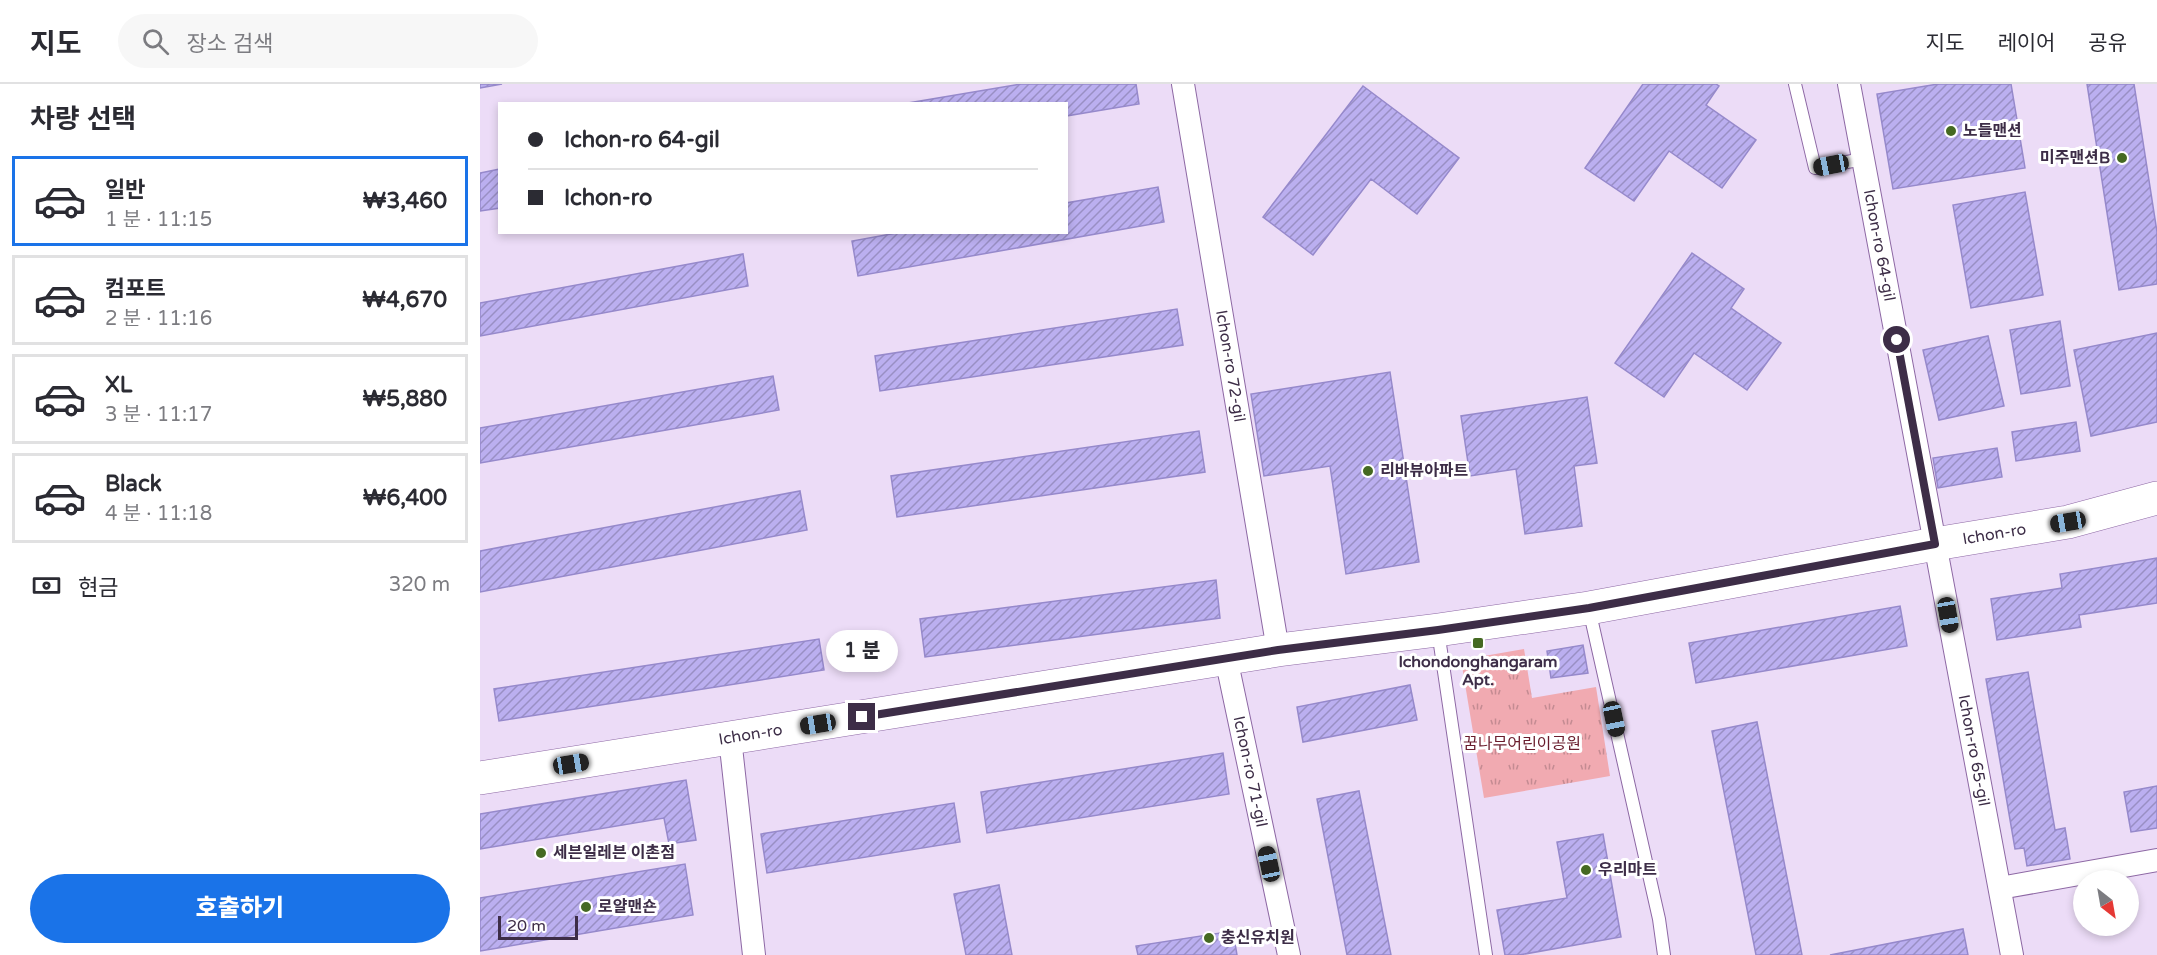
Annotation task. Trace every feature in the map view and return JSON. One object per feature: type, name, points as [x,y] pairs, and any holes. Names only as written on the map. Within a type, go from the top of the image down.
[{"type":"street","name":"Ichon-ro 72-gil","points":[[1183,84],[1278,650]]},
{"type":"street","name":"Ichon-ro 64-gil","points":[[1849,84],[1935,545]]},
{"type":"street","name":"Ichon-ro","points":[[480,778],[1278,650],[1589,608],[2068,522],[2157,498]]},
{"type":"street","name":"Ichon-ro 65-gil","points":[[1935,545],[2012,955]]},
{"type":"street","name":"Ichon-ro 71-gil","points":[[1226,658],[1289,955]]},
{"type":"street","points":[[730,738],[754,955]]},
{"type":"street","points":[[2000,888],[2157,860]]},
{"type":"lane","points":[[1795,84],[1815,168],[1863,159]]},
{"type":"lane","points":[[1589,608],[1659,919],[1664,955]]},
{"type":"lane","points":[[1438,630],[1486,955]]},
{"type":"green space","name":"꿈나무어린이공원","points":[[1524,649],[1532,698],[1596,687],[1610,776],[1484,798],[1461,660]]},
{"type":"building","points":[[480,84],[502,84],[480,88]]},
{"type":"building","points":[[1021,84],[1136,84],[1139,104],[1068,116],[1068,102],[914,102]]},
{"type":"building","points":[[1643,84],[1716,84],[1719,86],[1706,105],[1756,140],[1722,188],[1669,151],[1634,201],[1585,168]]},
{"type":"building","name":"노들맨션","points":[[1938,84],[2011,84],[2025,168],[1893,189],[1877,94]]},
{"type":"building","name":"미주맨션B","points":[[2087,84],[2134,84],[2157,232],[2157,284],[2119,290]]},
{"type":"building","points":[[1363,86],[1459,158],[1417,214],[1371,179],[1313,255],[1263,217]]},
{"type":"building","points":[[498,169],[498,208],[480,211],[480,173]]},
{"type":"building","points":[[1158,187],[1164,222],[858,276],[852,241],[891,234],[1068,234],[1068,203]]},
{"type":"building","points":[[2025,192],[2043,295],[1971,308],[1953,205]]},
{"type":"building","points":[[1692,253],[1744,289],[1731,308],[1781,343],[1747,390],[1694,353],[1664,397],[1615,363]]},
{"type":"building","points":[[743,254],[748,286],[480,336],[480,303]]},
{"type":"building","points":[[1177,309],[1183,345],[880,391],[875,356]]},
{"type":"building","points":[[2060,321],[2070,386],[2021,394],[2010,330]]},
{"type":"building","points":[[2157,333],[2157,422],[2091,436],[2074,350]]},
{"type":"building","points":[[1988,336],[2004,406],[1939,420],[1923,350]]},
{"type":"building","name":"리바뷰아파트","points":[[1390,372],[1419,562],[1346,574],[1330,466],[1264,476],[1251,394]]},
{"type":"building","points":[[773,376],[779,410],[480,463],[480,428]]},
{"type":"building","points":[[1587,397],[1597,463],[1574,466],[1582,526],[1525,534],[1516,469],[1470,476],[1461,416]]},
{"type":"building","points":[[2076,422],[2080,451],[2016,461],[2012,432]]},
{"type":"building","points":[[1199,431],[1205,472],[897,517],[891,476]]},
{"type":"building","points":[[1997,448],[2002,477],[1938,488],[1933,458]]},
{"type":"building","points":[[800,491],[807,530],[480,592],[480,551]]},
{"type":"building","points":[[2157,558],[2157,603],[2079,615],[2081,627],[1997,640],[1991,599],[2062,588],[2060,574]]},
{"type":"building","points":[[1216,580],[1220,618],[925,657],[920,619]]},
{"type":"building","points":[[1900,606],[1907,646],[1696,683],[1689,643]]},
{"type":"building","points":[[819,639],[824,670],[499,721],[494,689]]},
{"type":"building","points":[[1583,645],[1588,673],[1551,678],[1547,651]]},
{"type":"building","points":[[2028,672],[2055,830],[2065,828],[2070,859],[2027,866],[2024,848],[2015,849],[1986,679]]},
{"type":"building","points":[[1410,685],[1417,720],[1303,742],[1297,707]]},
{"type":"building","points":[[1757,722],[1802,955],[1756,955],[1712,731]]},
{"type":"building","points":[[1223,753],[1229,794],[987,833],[981,792]]},
{"type":"building","points":[[686,780],[696,840],[669,844],[664,818],[480,849],[480,814]]},
{"type":"building","points":[[2157,786],[2157,828],[2131,832],[2124,792]]},
{"type":"building","points":[[1359,791],[1391,955],[1347,955],[1317,799]]},
{"type":"building","points":[[954,803],[960,842],[767,873],[761,834]]},
{"type":"building","name":"우리마트","points":[[1603,834],[1621,937],[1519,955],[1505,955],[1497,910],[1567,898],[1557,842]]},
{"type":"building","name":"로얄맨숀","points":[[685,864],[693,915],[480,951],[480,898]]},
{"type":"building","points":[[999,885],[1012,955],[966,955],[954,894]]},
{"type":"building","points":[[1963,929],[1968,955],[1830,955]]},
{"type":"building","name":"충신유치원","points":[[1233,931],[1237,955],[1138,955],[1136,946]]},
{"type":"place","name":"노들맨션","points":[[1951,131]]},
{"type":"place","name":"미주맨션B","points":[[2122,158]]},
{"type":"place","name":"리바뷰아파트","points":[[1368,471]]},
{"type":"place","name":"Ichondonghangaram Apt.","points":[[1478,643]]},
{"type":"place","name":"세븐일레븐 이촌점","points":[[541,853]]},
{"type":"place","name":"우리마트","points":[[1586,870]]},
{"type":"place","name":"로얄맨숀","points":[[586,907]]},
{"type":"place","name":"충신유치원","points":[[1209,938]]},
{"type":"route","points":[[862,717],[1278,650],[1589,608],[1935,544],[1897,340]]}]
